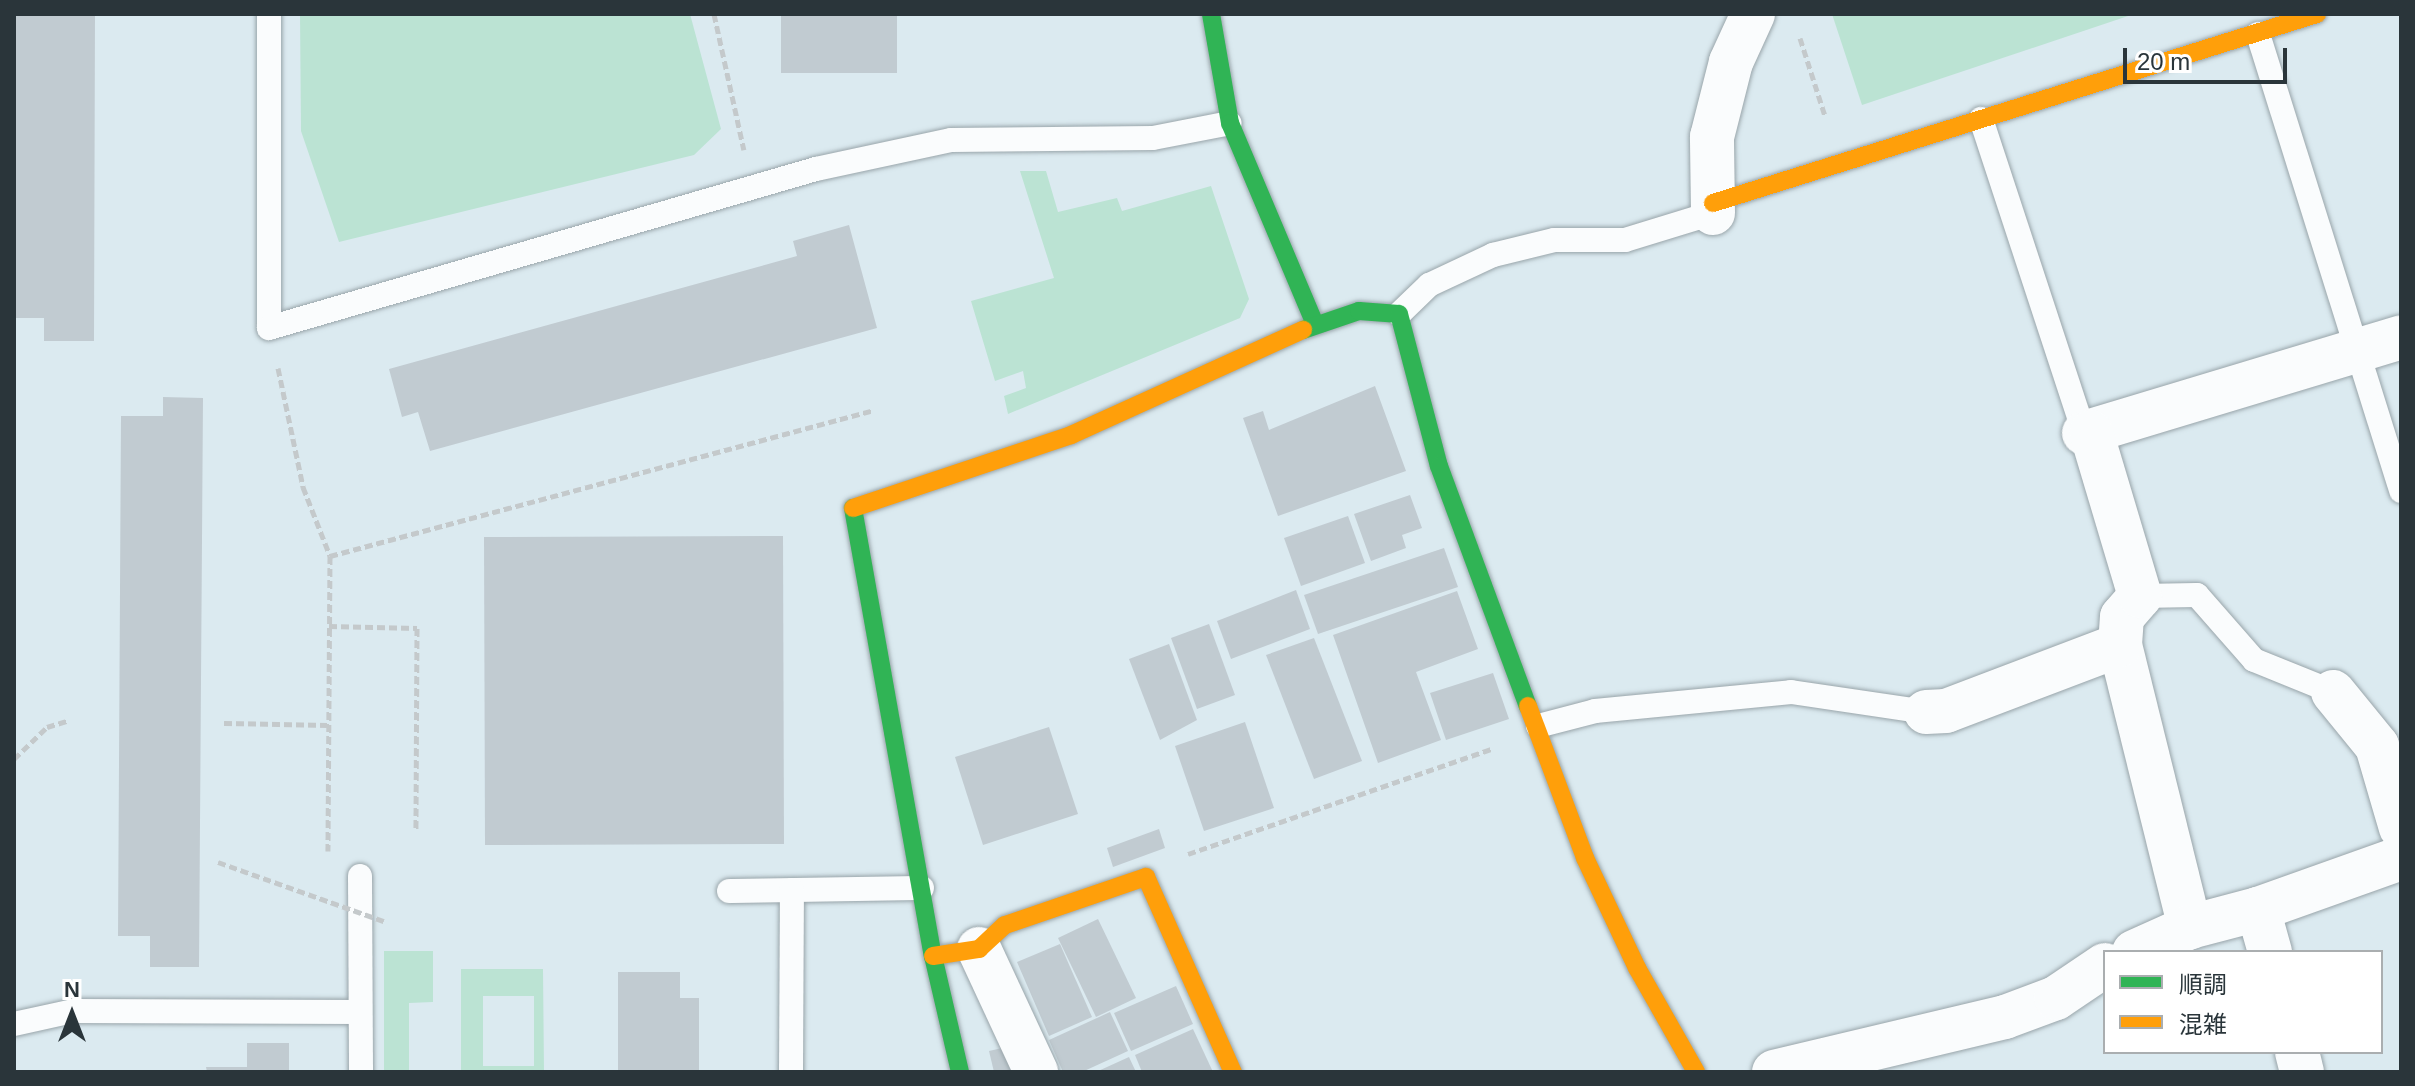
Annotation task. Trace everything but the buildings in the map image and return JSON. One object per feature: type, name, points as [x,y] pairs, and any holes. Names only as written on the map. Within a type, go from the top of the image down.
[{"type":"street","points":[[1211,14],[1230,123],[1315,324]]},
{"type":"street","points":[[1753,14],[1731,62],[1712,137],[1713,208],[1840,164],[2317,14]]},
{"type":"street","points":[[960,1072],[933,956],[851,509],[1081,431],[1315,324],[1359,311],[1399,314],[1439,466],[1585,858],[1637,968],[1696,1072]]},
{"type":"street","points":[[2190,927],[2120,645],[2122,617],[2140,596],[2088,432],[2401,337]]},
{"type":"street","points":[[1926,712],[1973,702],[2120,645]]},
{"type":"street","points":[[2333,692],[2377,746],[2401,828]]},
{"type":"street","points":[[2138,950],[2190,927],[2258,909],[2401,858]]},
{"type":"street","points":[[933,956],[979,949],[1005,925],[1146,877],[1233,1072]]},
{"type":"street","points":[[2258,909],[2269,950]]},
{"type":"street","points":[[979,949],[1036,1072]]},
{"type":"street","points":[[1774,1072],[2005,1017],[2056,998],[2103,966]]},
{"type":"lane","points":[[269,14],[269,328],[752,188],[951,140],[1153,138],[1230,123]]},
{"type":"lane","points":[[2258,34],[2356,351],[2399,478]]},
{"type":"lane","points":[[1981,119],[2088,432]]},
{"type":"lane","points":[[1399,314],[1429,285],[1493,255],[1554,240],[1625,240],[1713,208]]},
{"type":"lane","points":[[2140,596],[2197,595],[2254,660],[2333,692]]},
{"type":"lane","points":[[1539,729],[1595,711],[1791,692],[1926,712]]},
{"type":"lane","points":[[360,876],[361,1072]]},
{"type":"lane","points":[[729,891],[922,888]]},
{"type":"lane","points":[[791,1072],[792,890]]},
{"type":"lane","points":[[14,1024],[73,1011],[360,1012]]},
{"type":"path","points":[[714,14],[752,188]]},
{"type":"path","points":[[1797,29],[1840,164]]},
{"type":"path","points":[[269,328],[303,487],[330,556],[328,868]]},
{"type":"path","points":[[330,556],[874,410]]},
{"type":"path","points":[[329,626],[417,628],[416,831]]},
{"type":"path","points":[[14,759],[47,727],[67,721]]},
{"type":"path","points":[[224,723],[328,725]]},
{"type":"path","points":[[1146,877],[1160,863],[1539,729]]},
{"type":"path","points":[[218,862],[384,921]]},
{"type":"path","points":[[328,884],[328,916]]},
{"type":"green space","points":[[300,14],[690,14],[721,129],[694,155],[339,242],[301,131]]},
{"type":"green space","points":[[1832,14],[2134,14],[1862,105]]},
{"type":"green space","points":[[1020,171],[1046,171],[1058,212],[1117,198],[1122,211],[1211,186],[1249,299],[1240,318],[1008,414],[1004,396],[1026,388],[1023,371],[995,381],[971,301],[1054,278]]},
{"type":"green space","points":[[384,951],[433,951],[433,1002],[409,1003],[409,1072],[384,1072]]},
{"type":"green space","points":[[461,969],[543,969],[544,1072],[461,1072]],"holes":[[[483,996],[534,996],[534,1066],[483,1066]]]},
{"type":"traffic: fast","points":[[1211,14],[1230,123],[1315,324]]},
{"type":"traffic: fast","points":[[1303,330],[1359,311],[1399,314],[1439,466],[1528,706]]},
{"type":"traffic: fast","points":[[853,508],[933,956],[960,1072]]},
{"type":"traffic: slow","points":[[1713,203],[2317,14]]},
{"type":"traffic: slow","points":[[853,508],[1071,435],[1303,330]]},
{"type":"traffic: slow","points":[[1528,706],[1585,858],[1637,968],[1696,1072]]},
{"type":"traffic: slow","points":[[933,956],[979,949],[1005,925],[1146,877],[1233,1072]]}]
